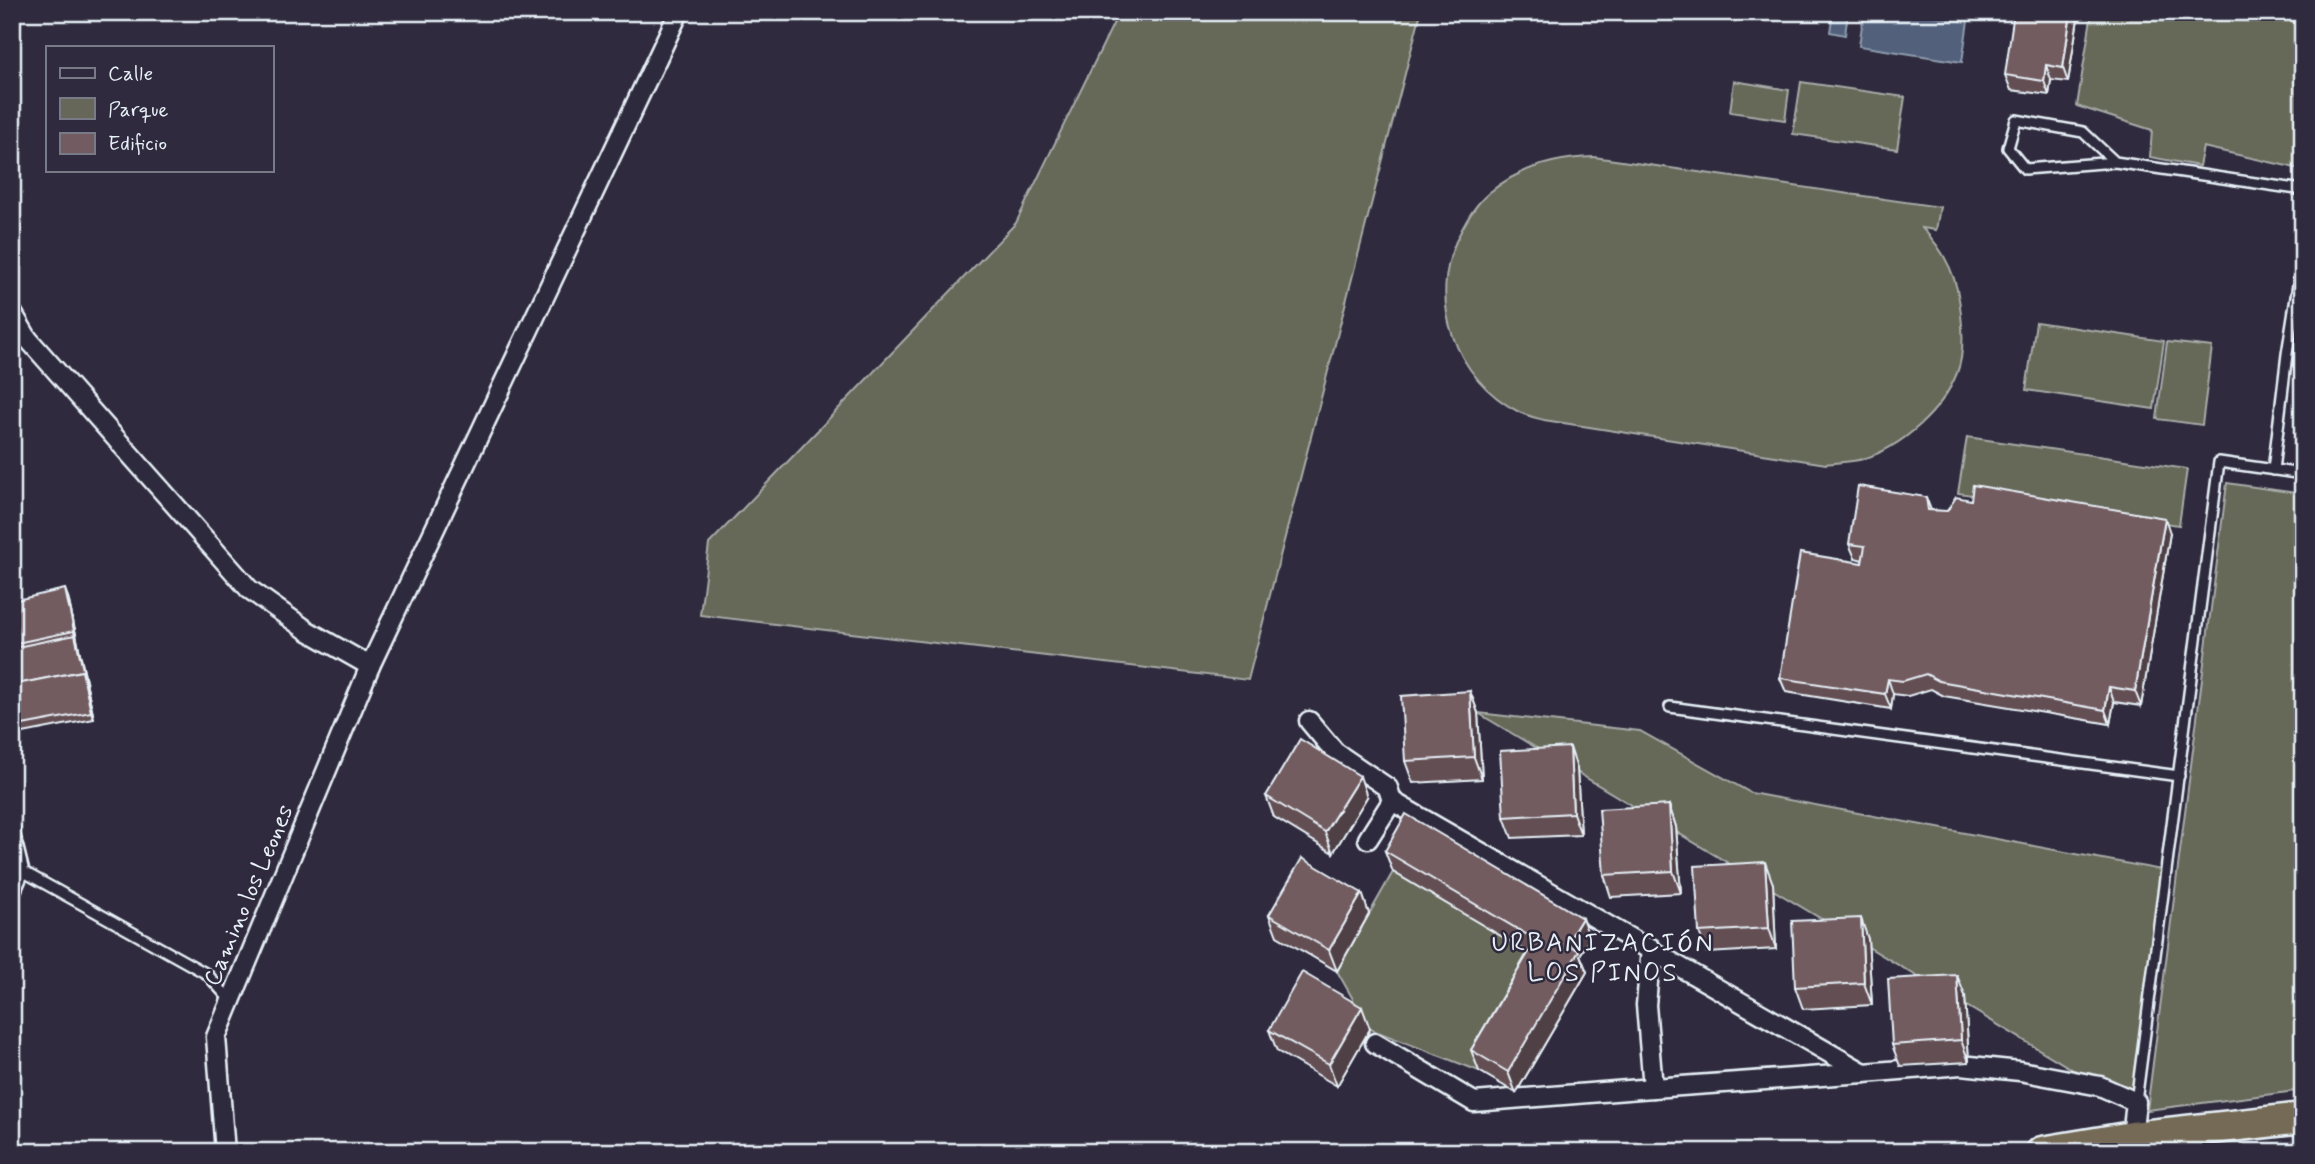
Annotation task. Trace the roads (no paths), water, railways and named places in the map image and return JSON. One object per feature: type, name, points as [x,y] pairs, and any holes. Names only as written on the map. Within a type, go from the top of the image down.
[{"type":"highway","points":[[2128,1144],[2303,1118]]},
{"type":"highway","points":[[2042,1152],[2303,1133]]},
{"type":"street","name":"Camino los Leones","points":[[225,1152],[216,1037],[370,666],[679,12]]},
{"type":"street","points":[[12,312],[28,339],[249,589],[307,631],[370,666]]},
{"type":"street","points":[[1309,721],[1335,752],[1388,788],[1392,800],[1864,1073]]},
{"type":"street","points":[[1368,839],[1392,800]]},
{"type":"street","points":[[1650,948],[1646,1005],[1653,1088]]},
{"type":"street","points":[[1375,1043],[1474,1102],[1961,1065],[2020,1071],[2100,1086],[2136,1102],[2128,1144]]},
{"type":"lane","points":[[2115,162],[2083,132],[2016,120],[2008,148],[2025,169],[2115,162],[2303,190]]},
{"type":"lane","points":[[2273,470],[2303,253]]},
{"type":"lane","points":[[2136,1102],[2219,462],[2303,474]]},
{"type":"lane","points":[[1670,707],[2179,776]]},
{"type":"lane","points":[[12,823],[24,872],[12,900]]},
{"type":"lane","points":[[24,872],[207,974],[231,1001]]},
{"type":"water","points":[[1833,12],[1848,12],[1845,35],[1830,32]]},
{"type":"water","points":[[1864,12],[1912,12],[1968,21],[1962,62],[1859,46]]},
{"type":"district","name":"URBANIZACIÓN LOS PINOS","points":[[1603,957]]}]
